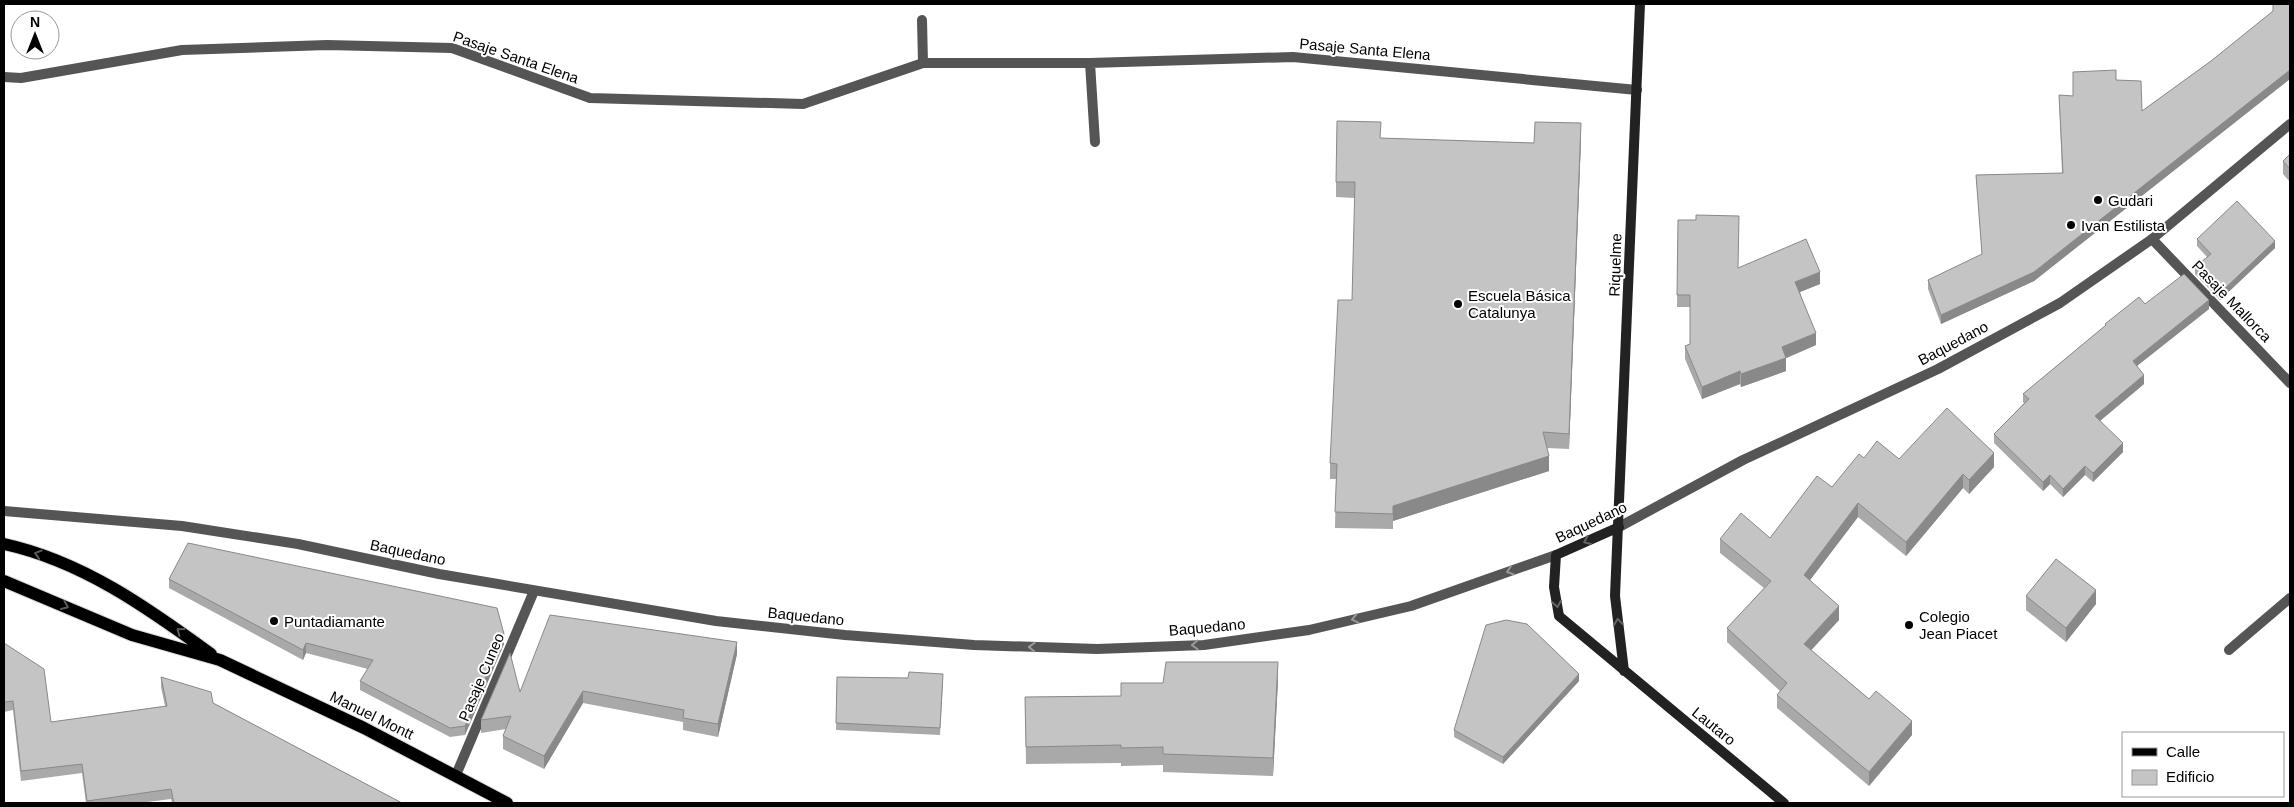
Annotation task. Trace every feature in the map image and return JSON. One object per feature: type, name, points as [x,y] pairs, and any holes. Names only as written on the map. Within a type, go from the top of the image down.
[{"type":"main road","name":"Riquelme","points":[[1619,527],[1640,4]]},
{"type":"main road","name":"Baquedano","points":[[1556,555],[1619,527]]},
{"type":"main road","points":[[1619,527],[1615,596],[1624,671]]},
{"type":"main road","name":"Manuel Montt","points":[[4,544],[65,562],[146,607],[220,660]]},
{"type":"main road","name":"Lautaro","points":[[1556,555],[1554,587],[1559,616],[1784,803]]},
{"type":"main road","name":"Manuel Montt","points":[[4,581],[132,635],[220,660],[364,728],[507,803]]},
{"type":"street","points":[[922,20],[923,63]]},
{"type":"street","name":"Pasaje Santa Elena","points":[[4,78],[21,78],[182,50],[327,45],[452,48],[590,98],[803,104],[923,63],[1090,63],[1293,57],[1637,90]]},
{"type":"street","points":[[1090,63],[1095,142]]},
{"type":"street","name":"Baquedano","points":[[1619,527],[1743,460],[1938,369],[2060,303],[2152,239],[2290,124]]},
{"type":"street","name":"Pasaje Mallorca","points":[[2152,239],[2290,383]]},
{"type":"street","name":"Baquedano","points":[[4,511],[182,526],[298,544],[439,574],[716,621],[845,635],[974,645],[1097,649],[1204,645],[1309,630],[1411,606],[1556,555]]},
{"type":"street","name":"Pasaje Cuneo","points":[[456,775],[534,591]]},
{"type":"street","points":[[2229,650],[2290,598]]},
{"type":"building","points":[[2274,4],[2290,4],[2290,70],[2034,272],[1941,315],[1928,280],[1982,254],[1976,175],[2063,173],[2059,95],[2073,96],[2073,72],[2116,70],[2116,80],[2141,81],[2142,111],[2211,61],[2273,11]]},
{"type":"building","name":"Escuela Básica Catalunya","points":[[1337,121],[1381,122],[1380,138],[1534,143],[1535,122],[1581,123],[1569,434],[1543,432],[1549,456],[1393,506],[1393,514],[1335,512],[1337,464],[1330,463],[1338,300],[1352,300],[1355,182],[1336,182]]},
{"type":"building","points":[[2290,154],[2290,169],[2283,161]]},
{"type":"building","points":[[2237,201],[2275,241],[2220,293],[2195,267],[2211,254],[2197,239]]},
{"type":"building","points":[[1696,215],[1739,216],[1738,268],[1806,239],[1820,272],[1795,282],[1816,333],[1782,347],[1786,358],[1741,374],[1740,371],[1702,387],[1685,346],[1690,344],[1690,295],[1677,295],[1678,220],[1696,220]]},
{"type":"building","points":[[2184,274],[2209,300],[2133,361],[2144,375],[2095,416],[2123,443],[2093,473],[2085,466],[2063,489],[2050,475],[2043,482],[1994,434],[2029,399],[2023,394],[2105,324],[2139,297],[2145,304]]},
{"type":"building","points":[[1947,408],[1994,453],[1969,480],[1963,474],[1906,542],[1858,503],[1804,575],[1839,606],[1804,644],[1869,699],[1876,691],[1912,721],[1869,772],[1777,695],[1787,683],[1727,628],[1771,581],[1720,539],[1741,513],[1770,538],[1817,476],[1832,487],[1859,454],[1864,458],[1877,441],[1899,459]]},
{"type":"building","points":[[188,543],[497,608],[504,634],[465,726],[450,728],[360,681],[373,660],[306,643],[303,650],[169,579]]},
{"type":"building","points":[[2056,559],[2096,590],[2066,628],[2026,596]]},
{"type":"building","points":[[550,615],[737,642],[718,724],[683,718],[684,710],[583,691],[544,756],[503,736],[511,716],[481,720],[510,653],[520,692]]},
{"type":"building","points":[[1506,620],[1527,624],[1579,674],[1503,757],[1454,730],[1486,625]]},
{"type":"building","points":[[4,643],[44,669],[51,722],[167,706],[161,677],[211,692],[213,703],[402,803],[174,803],[171,789],[87,801],[82,764],[21,771],[13,701],[4,702]]},
{"type":"building","points":[[1166,662],[1278,662],[1273,758],[1163,754],[1163,747],[1121,748],[1121,745],[1026,747],[1025,697],[1121,696],[1121,683],[1163,683]]},
{"type":"building","points":[[909,672],[943,674],[940,728],[836,723],[837,677],[908,678]]},
{"type":"place","name":"Gudari","points":[[2098,200]]},
{"type":"place","name":"Ivan Estilista","points":[[2071,225]]},
{"type":"place","name":"Escuela Básica Catalunya","points":[[1458,304]]},
{"type":"place","name":"Puntadiamante","points":[[274,621]]},
{"type":"place","name":"Colegio Jean Piacet","points":[[1909,625]]}]
